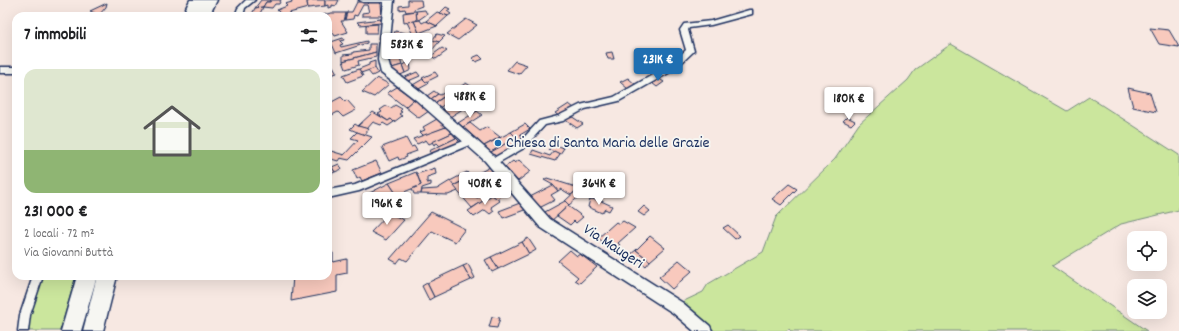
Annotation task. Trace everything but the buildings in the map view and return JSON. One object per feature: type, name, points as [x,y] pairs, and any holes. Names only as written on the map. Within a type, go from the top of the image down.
[{"type":"highway","points":[[191,12],[197,0]]},
{"type":"highway","points":[[204,12],[210,0]]},
{"type":"highway","points":[[71,331],[86,280]]},
{"type":"highway","points":[[93,331],[106,280]]},
{"type":"street","points":[[240,12],[243,4],[251,0]]},
{"type":"street","points":[[363,0],[389,0]]},
{"type":"street","name":"Via Maugeri","points":[[389,0],[383,60],[386,70],[494,162],[545,223],[678,308],[705,331]]},
{"type":"street","points":[[494,162],[521,146],[542,123],[560,119],[583,107],[616,99],[671,68],[690,51],[684,30],[687,26],[711,22],[748,12]]},
{"type":"street","points":[[0,70],[12,70]]},
{"type":"street","points":[[332,193],[356,188],[471,141]]},
{"type":"street","points":[[23,331],[24,315],[37,280]]},
{"type":"green space","points":[[951,44],[1067,111],[1089,97],[1179,155],[1179,210],[1121,224],[1052,266],[1127,317],[1127,319],[1129,319],[1147,331],[791,331],[789,329],[785,331],[715,331],[682,302],[703,292],[708,284],[763,252],[776,217],[835,159],[859,124],[908,80],[915,70]]},
{"type":"green space","points":[[41,280],[75,280],[60,331],[29,331],[30,313]]},
{"type":"place","name":"Chiesa di Santa Maria delle Grazie","points":[[498,143]]}]
